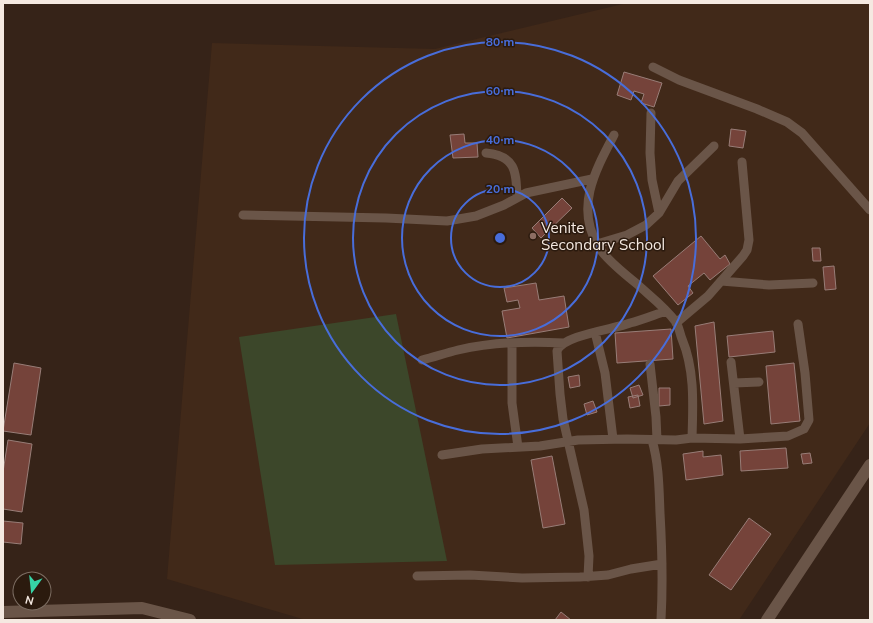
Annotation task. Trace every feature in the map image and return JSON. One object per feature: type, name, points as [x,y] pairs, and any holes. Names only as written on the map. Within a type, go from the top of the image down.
[{"type":"street","points":[[767,620],[870,464]]},
{"type":"street","points":[[3,612],[142,608],[190,620]]},
{"type":"lane","points":[[653,67],[679,80],[757,109],[787,122],[802,133],[870,210]]},
{"type":"lane","points":[[651,113],[650,152],[652,180],[659,213]]},
{"type":"lane","points":[[614,135],[592,179],[587,203],[589,224],[597,244],[619,268],[659,303],[676,323],[687,350],[691,378],[693,409],[692,438]]},
{"type":"lane","points":[[597,244],[627,235],[646,225],[659,213],[678,181],[714,146]]},
{"type":"lane","points":[[486,153],[496,154],[506,158],[511,163],[515,171],[517,198]]},
{"type":"lane","points":[[676,323],[708,296],[747,250],[749,240],[742,162]]},
{"type":"lane","points":[[243,215],[386,218],[447,221],[476,216],[504,205],[526,193],[592,179]]},
{"type":"lane","points":[[721,281],[769,284],[813,283]]},
{"type":"lane","points":[[588,577],[589,556],[584,510],[568,441],[560,394],[557,358],[559,346],[595,332],[629,324],[666,311]]},
{"type":"lane","points":[[442,455],[482,449],[540,446],[568,441],[613,439],[676,440],[692,438],[740,439],[788,436],[804,430],[809,420],[805,373],[798,324]]},
{"type":"lane","points":[[595,332],[605,373],[613,439]]},
{"type":"lane","points":[[422,360],[459,350],[500,343],[564,343]]},
{"type":"lane","points":[[512,343],[512,403],[518,447]]},
{"type":"lane","points":[[731,362],[740,439]]},
{"type":"lane","points":[[650,364],[656,417],[654,440],[659,480],[662,620]]},
{"type":"lane","points":[[734,383],[759,382]]},
{"type":"lane","points":[[417,576],[470,575],[522,578],[588,577],[608,575],[662,564]]},
{"type":"shaded area","name":"Venite Secondary School","points":[[627,3],[870,3],[870,423],[739,620],[306,620],[167,579],[212,43],[435,49]]},
{"type":"green space","points":[[396,314],[447,561],[275,565],[239,337]]},
{"type":"building","points":[[624,72],[662,83],[654,107],[641,103],[644,94],[634,91],[631,100],[617,95]]},
{"type":"building","points":[[731,129],[746,131],[743,148],[729,146]]},
{"type":"building","points":[[464,134],[465,143],[477,143],[478,157],[453,158],[450,135]]},
{"type":"building","points":[[562,198],[572,208],[541,238],[532,228]]},
{"type":"building","points":[[701,236],[720,259],[725,255],[730,264],[710,280],[704,273],[688,286],[693,293],[678,305],[653,276]]},
{"type":"building","points":[[812,248],[820,248],[821,261],[813,261]]},
{"type":"building","points":[[834,266],[836,289],[825,290],[823,267]]},
{"type":"building","points":[[536,283],[539,300],[564,296],[569,327],[507,338],[502,311],[520,308],[518,300],[507,302],[504,288]]},
{"type":"building","points":[[714,322],[723,421],[704,424],[695,326]]},
{"type":"building","points":[[671,329],[673,359],[617,363],[615,333]]},
{"type":"building","points":[[773,331],[775,352],[729,357],[727,336]]},
{"type":"building","points":[[14,363],[41,368],[31,435],[3,431]]},
{"type":"building","points":[[794,363],[800,421],[771,424],[766,366]]},
{"type":"building","points":[[579,375],[580,386],[570,388],[568,377]]},
{"type":"building","points":[[639,385],[643,395],[633,398],[630,388]]},
{"type":"building","points":[[659,388],[670,388],[670,405],[659,406]]},
{"type":"building","points":[[638,395],[640,406],[630,408],[628,397]]},
{"type":"building","points":[[593,401],[597,412],[587,415],[584,404]]},
{"type":"building","points":[[8,440],[32,444],[22,512],[3,509],[3,472]]},
{"type":"building","points":[[786,448],[788,468],[741,471],[740,451]]},
{"type":"building","points":[[703,451],[703,457],[721,455],[723,475],[686,480],[683,454]]},
{"type":"building","points":[[810,453],[812,463],[803,464],[801,454]]},
{"type":"building","points":[[552,456],[565,524],[543,528],[531,460]]},
{"type":"building","points":[[749,518],[771,534],[731,590],[709,575]]},
{"type":"building","points":[[3,521],[23,523],[21,544],[3,542]]},
{"type":"building","points":[[561,612],[571,620],[555,620]]},
{"type":"place","name":"Venite Secondary School","points":[[533,236]]}]
